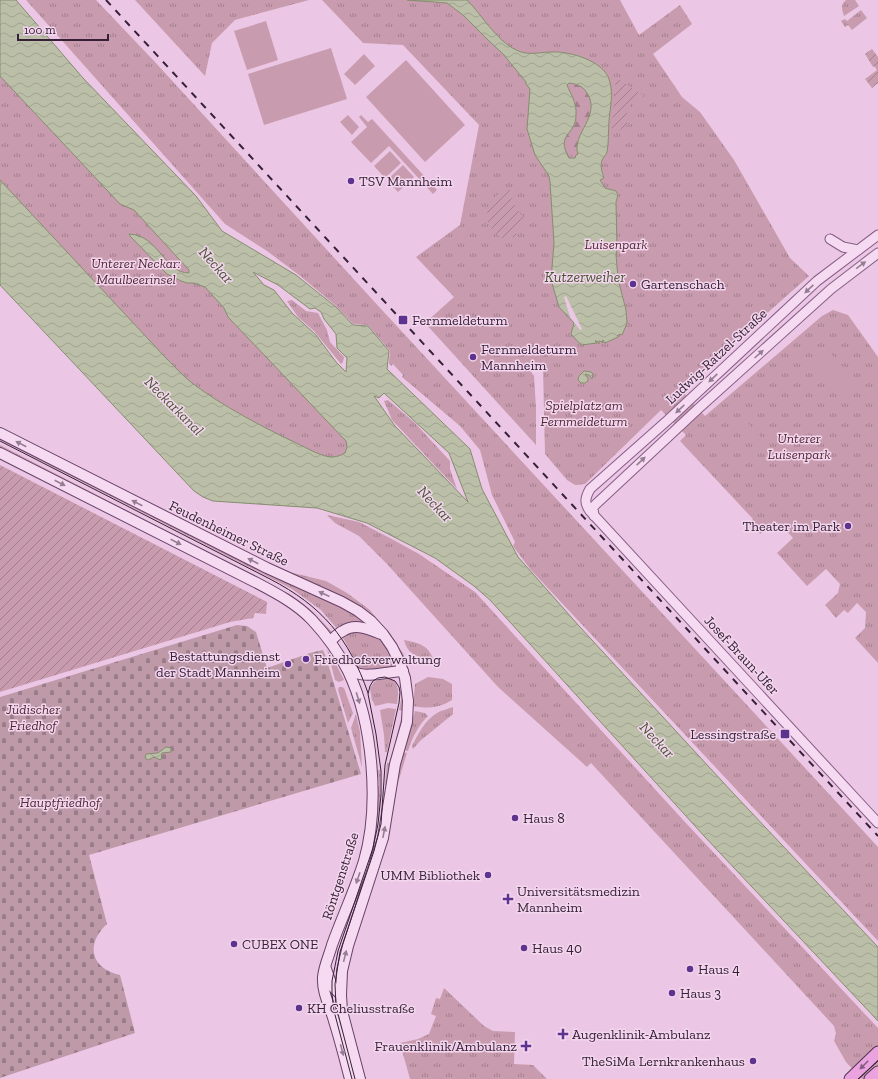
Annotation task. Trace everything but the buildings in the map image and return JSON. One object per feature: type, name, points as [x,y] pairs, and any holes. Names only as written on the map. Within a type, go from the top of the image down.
[{"type":"main road","name":"Feudenheimer Straße","points":[[0,433],[267,568],[342,602],[358,611],[372,622],[383,634],[398,658],[403,671],[408,694]]},
{"type":"main road","name":"Röntgenstraße","points":[[0,453],[257,583],[287,600],[312,619],[330,641],[344,662],[357,693],[366,728],[372,776],[371,821],[368,846],[351,898],[338,926],[323,976],[325,996],[334,1020],[350,1079]]},
{"type":"main road","points":[[330,641],[343,631],[353,627],[365,628],[383,634]]},
{"type":"main road","points":[[344,662],[358,673],[367,675],[403,671]]},
{"type":"main road","name":"Röntgenstraße","points":[[360,1079],[344,1018],[341,995],[344,960],[383,838],[395,764],[407,722],[408,694]]},
{"type":"main road","points":[[325,966],[332,986],[341,995]]},
{"type":"main road","points":[[850,1079],[878,1052]]},
{"type":"main road","points":[[870,1079],[878,1072]]},
{"type":"street","name":"Ludwig-Ratzel-Straße","points":[[586,506],[585,500],[590,489],[691,399],[817,281],[878,235]]},
{"type":"street","points":[[830,239],[843,247],[858,250]]},
{"type":"street","name":"Ludwig-Ratzel-Straße","points":[[594,516],[594,505],[623,478],[844,278],[878,253]]},
{"type":"street","points":[[614,468],[623,478]]},
{"type":"street","name":"Josef-Braun-Ufer","points":[[586,506],[878,823]]},
{"type":"green space","points":[[26,0],[96,0],[155,62],[878,847],[878,941],[530,569],[513,546],[515,542],[492,495],[480,450],[460,426],[402,377],[403,375],[393,364],[391,366],[389,363],[390,351],[368,325],[353,324],[335,305],[299,275],[267,251],[225,224]]},
{"type":"green space","points":[[135,0],[309,0],[235,20],[212,43],[205,76]]},
{"type":"green space","name":"Luisenpark","points":[[322,0],[620,0],[639,35],[680,5],[692,24],[653,54],[682,97],[700,112],[734,160],[790,258],[809,276],[681,390],[705,416],[822,316],[833,310],[848,315],[878,357],[878,663],[855,638],[865,628],[866,612],[857,603],[848,613],[844,610],[836,618],[825,605],[838,593],[840,584],[826,569],[807,586],[777,553],[793,538],[783,527],[775,522],[760,534],[750,522],[753,519],[680,441],[686,435],[661,410],[585,484],[575,485],[567,480],[545,454],[543,369],[529,369],[534,376],[536,445],[425,323],[454,297],[416,257],[460,225],[479,125],[403,45],[363,43]]},
{"type":"green space","points":[[846,0],[855,0],[859,6],[844,16],[842,5]]},
{"type":"green space","points":[[861,10],[867,18],[852,30],[848,25],[845,27],[841,21],[845,19],[847,21]]},
{"type":"green space","points":[[266,21],[278,60],[247,70],[234,31]]},
{"type":"green space","points":[[331,48],[347,99],[264,125],[248,74]]},
{"type":"green space","points":[[872,49],[878,57],[878,83],[872,88],[865,79],[877,70],[874,66],[873,67],[865,54]]},
{"type":"green space","points":[[364,54],[375,66],[355,85],[344,74]]},
{"type":"green space","points":[[406,60],[465,125],[425,162],[366,97]]},
{"type":"green space","name":"Unterer Neckar: Maulbeerinsel","points":[[0,63],[348,442],[349,447],[343,458],[328,459],[254,423],[186,381],[0,181]]},
{"type":"green space","points":[[616,78],[645,96],[632,102],[627,113],[627,125],[611,136]]},
{"type":"green space","points":[[569,83],[582,87],[586,91],[592,107],[589,120],[576,150],[569,158],[564,144],[566,136],[574,124],[576,109],[567,85]]},
{"type":"green space","points":[[348,115],[359,127],[352,135],[340,122]]},
{"type":"green space","points":[[361,115],[368,122],[372,119],[437,190],[433,194],[389,146],[371,163],[351,142],[367,127],[359,117]]},
{"type":"green space","points":[[390,151],[401,163],[385,178],[374,166]]},
{"type":"green space","points":[[403,165],[414,177],[398,192],[387,180]]},
{"type":"green space","points":[[511,190],[512,204],[520,207],[518,209],[520,214],[524,217],[515,230],[517,237],[513,238],[508,234],[506,240],[497,235],[491,228],[487,212],[489,204],[494,198],[501,193]]},
{"type":"green space","points":[[292,300],[306,311],[318,313],[327,330],[330,342],[344,357],[341,364],[314,331],[298,317],[287,301]]},
{"type":"green space","points":[[830,353],[857,382],[842,395],[816,365]]},
{"type":"green space","points":[[388,400],[415,423],[450,461],[450,469],[457,489],[392,420],[384,401]]},
{"type":"green space","points":[[743,418],[781,459],[778,462],[740,421]]},
{"type":"green space","points":[[0,437],[342,605],[372,627],[338,630],[321,610],[292,589],[0,440]]},
{"type":"green space","points":[[0,445],[291,595],[313,612],[333,633],[330,635],[316,619],[0,448]]},
{"type":"green space","points":[[0,465],[267,602],[266,614],[255,613],[253,618],[230,622],[0,692]]},
{"type":"green space","points":[[327,515],[359,522],[388,537],[419,554],[475,592],[684,821],[878,1028],[878,1079],[862,1079],[846,1062],[834,1041],[836,1034],[834,1026],[591,763],[587,767],[498,687],[387,564],[359,536],[335,523]]},
{"type":"green space","points":[[239,549],[285,571],[326,581],[347,593],[370,610],[403,653],[404,657],[366,611],[347,599],[307,582]]},
{"type":"green space","name":"Hauptfriedhof","points":[[237,625],[247,626],[256,632],[267,668],[323,650],[361,774],[89,855],[107,924],[100,932],[96,940],[94,955],[97,962],[103,967],[110,972],[120,975],[135,1033],[0,1078],[0,697]]},
{"type":"green space","points":[[356,630],[369,633],[383,643],[395,663],[392,669],[361,671],[342,636]]},
{"type":"green space","points":[[404,640],[414,642],[426,648],[434,661],[411,653]]},
{"type":"green space","points":[[327,649],[344,680],[339,682],[335,680]]},
{"type":"green space","points":[[398,673],[400,673],[405,711],[402,731],[393,758],[388,786],[385,785],[387,763],[390,763],[403,711],[399,710],[402,691]]},
{"type":"green space","points":[[428,677],[443,679],[452,684],[452,700],[443,705],[433,707],[413,706],[415,684]]},
{"type":"green space","points":[[383,678],[393,680],[397,686],[397,704],[388,703],[375,706],[372,701],[370,688],[374,682]]},
{"type":"green space","points":[[339,687],[344,688],[353,713],[348,723],[338,690]]},
{"type":"green space","points":[[453,707],[453,714],[420,741],[413,749],[412,746],[429,719],[439,712]]},
{"type":"green space","points":[[388,708],[396,709],[387,752],[385,752],[380,710]]},
{"type":"green space","points":[[415,711],[425,713],[428,716],[416,732],[408,751],[404,750]]},
{"type":"green space","points":[[356,714],[360,732],[362,767],[351,728]]},
{"type":"green space","points":[[403,752],[407,753],[395,792]]},
{"type":"green space","points":[[378,770],[380,770],[380,804],[373,842],[375,787],[379,786]]},
{"type":"green space","points":[[444,988],[484,1026],[493,1031],[515,1032],[514,1064],[533,1065],[547,1079],[410,1079],[400,1043],[418,1039],[429,1034],[436,1016],[431,1014],[436,998],[440,999]]},
{"type":"water","points":[[0,0],[16,0],[83,78],[196,196],[222,231],[296,275],[336,307],[353,325],[368,326],[389,351],[387,369],[470,449],[482,489],[518,557],[579,626],[733,793],[878,947],[878,1021],[705,837],[490,600],[474,586],[435,558],[367,523],[317,508],[213,501],[203,497],[194,491],[0,285],[0,180],[164,356],[192,383],[243,416],[321,455],[330,457],[345,453],[347,447],[346,441],[228,317],[224,308],[205,287],[181,281],[167,274],[130,236],[129,234],[139,236],[148,241],[173,267],[180,271],[189,273],[189,270],[134,210],[120,204],[0,76]],"holes":[[[253,272],[278,285],[310,309],[315,308],[321,312],[324,319],[336,334],[337,348],[347,358],[346,372],[336,362],[316,335],[292,313],[274,290],[264,285]],[[384,393],[449,453],[468,502],[395,426],[374,396],[379,398]]]},
{"type":"water","name":"Kutzerweiher","points":[[407,0],[467,0],[498,37],[513,48],[525,53],[559,52],[576,55],[593,62],[606,73],[609,79],[611,95],[607,152],[601,162],[604,178],[600,180],[605,188],[616,191],[618,195],[616,202],[616,255],[618,279],[626,310],[627,323],[622,335],[620,334],[617,336],[618,337],[605,343],[603,340],[603,343],[599,341],[599,344],[595,341],[597,343],[581,345],[571,334],[574,323],[559,307],[551,280],[554,243],[550,182],[549,176],[535,155],[527,129],[530,89],[503,54],[463,15],[447,3]],"holes":[[[572,83],[584,89],[591,101],[589,117],[579,139],[577,147],[578,154],[575,158],[569,158],[564,144],[567,135],[573,127],[576,115],[576,107],[567,85]]]},
{"type":"water","points":[[584,371],[591,372],[593,374],[592,379],[589,375],[585,374],[588,381],[581,383],[578,380],[579,376]]},
{"type":"water","points":[[166,747],[171,748],[171,752],[162,753],[161,760],[154,757],[148,760],[145,758],[146,754],[158,753]]},
{"type":"pier","points":[[566,296],[582,329],[580,330],[570,317],[564,297]]},
{"type":"tram line","points":[[0,441],[270,579],[305,600],[319,612],[342,640],[352,656],[368,693]]},
{"type":"tram line","points":[[352,1079],[334,1011],[332,981],[338,951],[373,848],[378,824],[381,795],[381,771],[376,734],[368,694],[373,681],[378,678],[385,677],[395,681],[400,692],[399,703],[385,765],[381,824],[374,851],[340,952],[335,984],[336,1006],[355,1079]]},
{"type":"tram line","points":[[858,1079],[878,1061]]},
{"type":"railway","points":[[106,0],[878,836]]},
{"type":"place","name":"TSV Mannheim","points":[[351,181]]},
{"type":"place","name":"Gartenschach","points":[[633,284]]},
{"type":"place","name":"Fernmeldeturm","points":[[403,320]]},
{"type":"place","name":"Fernmeldeturm Mannheim","points":[[473,357]]},
{"type":"place","name":"Theater im Park","points":[[848,526]]},
{"type":"place","name":"Friedhofsverwaltung","points":[[306,659]]},
{"type":"place","name":"Bestattungsdienst der Stadt Mannheim","points":[[288,664]]},
{"type":"place","name":"Lessingstraße","points":[[785,734]]},
{"type":"place","name":"Haus 8","points":[[515,818]]},
{"type":"place","name":"UMM Bibliothek","points":[[488,875]]},
{"type":"place","name":"Universitätsmedizin Mannheim","points":[[508,899]]},
{"type":"place","name":"CUBEX ONE","points":[[234,944]]},
{"type":"place","name":"Haus 40","points":[[524,948]]},
{"type":"place","name":"Haus 4","points":[[690,969]]},
{"type":"place","name":"Haus 3","points":[[672,993]]},
{"type":"place","name":"KH Cheliusstraße","points":[[299,1008]]},
{"type":"place","name":"Augenklinik-Ambulanz","points":[[563,1034]]},
{"type":"place","name":"Frauenklinik/Ambulanz","points":[[526,1046]]},
{"type":"place","name":"TheSiMa Lernkrankenhaus","points":[[753,1061]]},
{"type":"water label","name":"Neckar","points":[[216,265]]},
{"type":"water label","name":"Neckarkanal","points":[[174,406]]},
{"type":"water label","name":"Neckar","points":[[435,504]]},
{"type":"water label","name":"Neckar","points":[[657,740]]},
{"type":"park label","name":"Spielplatz am Fernmeldeturm","points":[[584,414]]},
{"type":"park label","name":"Unterer Luisenpark","points":[[799,446]]},
{"type":"park label","name":"Jüdischer Friedhof","points":[[33,718]]}]
